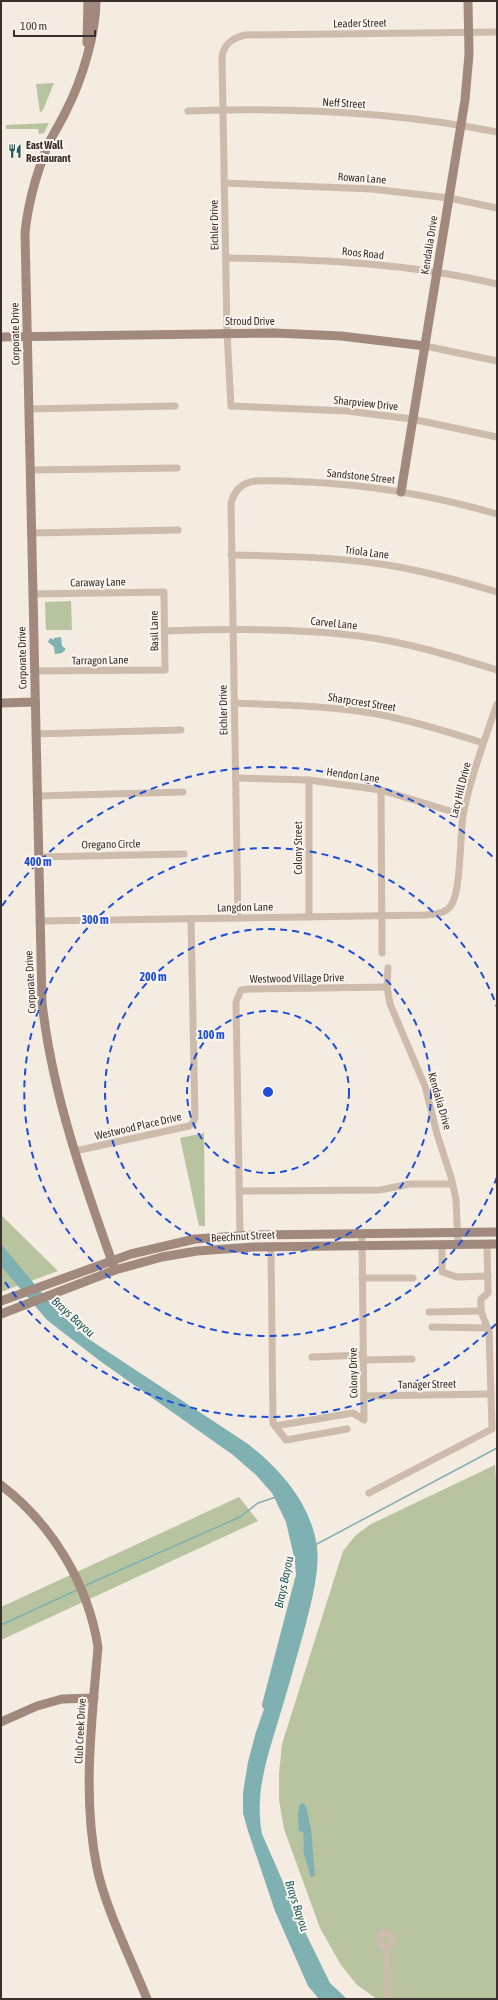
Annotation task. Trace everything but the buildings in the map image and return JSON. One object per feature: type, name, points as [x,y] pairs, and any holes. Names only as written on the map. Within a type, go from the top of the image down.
[{"type":"street","name":"Corporate Drive","points":[[88,1],[86,36],[88,47]]},
{"type":"street","name":"Corporate Drive","points":[[96,1],[92,38],[69,104],[48,146],[30,198],[25,233],[41,986],[47,1039],[57,1093],[115,1270]]},
{"type":"street","name":"Kendalia Drive","points":[[401,492],[462,125],[467,81],[468,1]]},
{"type":"street","name":"Leader Street","points":[[226,44],[235,37],[245,35],[497,32]]},
{"type":"street","name":"Eichler Drive","points":[[226,44],[222,57],[227,332],[230,406]]},
{"type":"street","name":"Neff Street","points":[[188,111],[292,111],[406,117],[462,125],[497,132]]},
{"type":"street","name":"Rowan Lane","points":[[224,183],[372,189],[449,198],[497,208]]},
{"type":"street","name":"Roos Road","points":[[226,258],[350,262],[437,272],[497,284]]},
{"type":"street","name":"Stroud Drive","points":[[1,337],[227,332],[341,336],[425,346],[497,361]]},
{"type":"street","points":[[29,409],[175,406]]},
{"type":"street","name":"Sharpview Drive","points":[[230,406],[347,411],[412,419],[497,437]]},
{"type":"street","points":[[30,470],[177,468]]},
{"type":"street","name":"Sandstone Street","points":[[231,503],[233,495],[238,487],[249,482],[261,480],[330,483],[401,492],[468,505],[497,514]]},
{"type":"street","name":"Eichler Drive","points":[[231,503],[238,918]]},
{"type":"street","points":[[32,533],[178,530]]},
{"type":"street","name":"Triola Lane","points":[[231,555],[312,557],[388,565],[452,579],[497,592]]},
{"type":"street","name":"Caraway Lane","points":[[33,594],[164,592]]},
{"type":"street","name":"Basil Lane","points":[[164,592],[165,670]]},
{"type":"street","name":"Carvel Lane","points":[[165,631],[233,629],[305,631],[360,636],[434,651],[497,670]]},
{"type":"street","name":"Tarragon Lane","points":[[34,671],[165,670]]},
{"type":"street","points":[[1,703],[35,702]]},
{"type":"street","name":"Sharpcrest Street","points":[[234,703],[306,705],[378,714],[439,729],[483,743]]},
{"type":"street","name":"Lacy Hill Drive","points":[[450,907],[456,892],[463,815],[483,743],[497,704]]},
{"type":"street","points":[[36,734],[182,730]]},
{"type":"street","name":"Hendon Lane","points":[[236,778],[309,780],[381,790],[463,815]]},
{"type":"street","name":"Colony Street","points":[[309,780],[309,917]]},
{"type":"street","points":[[381,790],[382,953]]},
{"type":"street","points":[[37,796],[183,792]]},
{"type":"street","name":"Oregano Circle","points":[[38,857],[184,854]]},
{"type":"street","name":"Langdon Lane","points":[[39,921],[382,916],[434,914],[441,913],[450,907]]},
{"type":"street","name":"Westwood Place Drive","points":[[75,1151],[189,1126],[193,1123],[195,1117],[191,918]]},
{"type":"street","name":"Kendalia Drive","points":[[388,968],[387,988],[390,1004],[425,1086],[456,1199],[458,1244]]},
{"type":"street","name":"Westwood Village Drive","points":[[240,1235],[236,1002],[238,994],[241,990],[249,989],[387,988]]},
{"type":"street","points":[[240,1191],[380,1190],[410,1184],[452,1184]]},
{"type":"street","name":"Beechnut Street","points":[[3,1300],[111,1260],[144,1250],[195,1239],[240,1235],[497,1232]]},
{"type":"street","points":[[284,1234],[284,1246]]},
{"type":"street","name":"Colony Drive","points":[[275,1426],[353,1413],[364,1420],[362,1234]]},
{"type":"street","points":[[195,1239],[197,1251]]},
{"type":"street","points":[[442,1244],[442,1272],[456,1277],[488,1276]]},
{"type":"street","points":[[369,1493],[492,1429],[488,1328],[481,1311],[481,1299],[488,1293],[487,1244]]},
{"type":"street","name":"Beechnut Street","points":[[1,1314],[115,1270],[162,1257],[197,1251],[284,1246],[497,1244]]},
{"type":"street","points":[[271,1247],[273,1423],[286,1440],[347,1429]]},
{"type":"street","points":[[362,1278],[413,1278]]},
{"type":"street","points":[[429,1312],[481,1311]]},
{"type":"street","points":[[432,1328],[488,1328]]},
{"type":"street","points":[[312,1357],[412,1359]]},
{"type":"street","name":"Tanager Street","points":[[364,1396],[491,1394]]},
{"type":"street","name":"Club Creek Drive","points":[[1,1485],[26,1507],[55,1541],[75,1575],[86,1600],[95,1628],[98,1647],[88,1801],[96,1862],[107,1901],[147,1999]]},
{"type":"street","points":[[1,1722],[37,1706],[62,1699],[94,1698]]},
{"type":"street","points":[[387,1947],[388,1999]]},
{"type":"green space","points":[[54,83],[43,110],[40,113],[36,84]]},
{"type":"green space","points":[[49,123],[44,133],[39,134],[38,129],[6,129],[6,125]]},
{"type":"green space","points":[[71,601],[72,630],[46,630],[45,602]]},
{"type":"green space","points":[[204,1133],[205,1226],[199,1226],[180,1138]]},
{"type":"green space","points":[[1,1215],[2,1216],[58,1271],[1,1292]]},
{"type":"green space","points":[[495,1465],[497,1495],[497,1999],[377,1999],[357,1985],[341,1965],[320,1928],[284,1829],[279,1800],[279,1774],[282,1744],[343,1551],[356,1535],[371,1524]]},
{"type":"green space","points":[[239,1497],[258,1521],[1,1640],[1,1607]]},
{"type":"water","points":[[61,637],[62,646],[66,649],[62,653],[55,654],[54,647],[48,642],[50,638],[54,640],[54,638]]},
{"type":"water","points":[[1,1244],[57,1311],[87,1338],[248,1444],[260,1454],[293,1489],[308,1516],[314,1531],[317,1547],[318,1557],[316,1579],[304,1631],[268,1754],[260,1793],[260,1820],[262,1834],[304,1930],[330,1983],[347,1999],[319,1999],[308,1986],[275,1911],[243,1813],[243,1793],[248,1762],[256,1732],[282,1658],[297,1591],[295,1561],[286,1522],[272,1493],[256,1475],[233,1455],[100,1361],[47,1320],[1,1266]]},
{"type":"water","points":[[303,1803],[306,1806],[311,1829],[315,1876],[310,1877],[304,1855],[303,1832],[299,1831],[298,1811],[300,1804]]},
{"type":"waterway","points":[[315,1545],[497,1448]]},
{"type":"waterway","points":[[84,1586],[240,1517],[258,1503],[276,1497]]},
{"type":"waterway","name":"Brays Bayou","points":[[267,1705],[300,1579]]},
{"type":"waterway","points":[[1,1625],[77,1590]]},
{"type":"place","name":"East Wall Restaurant","points":[[15,151]]}]
